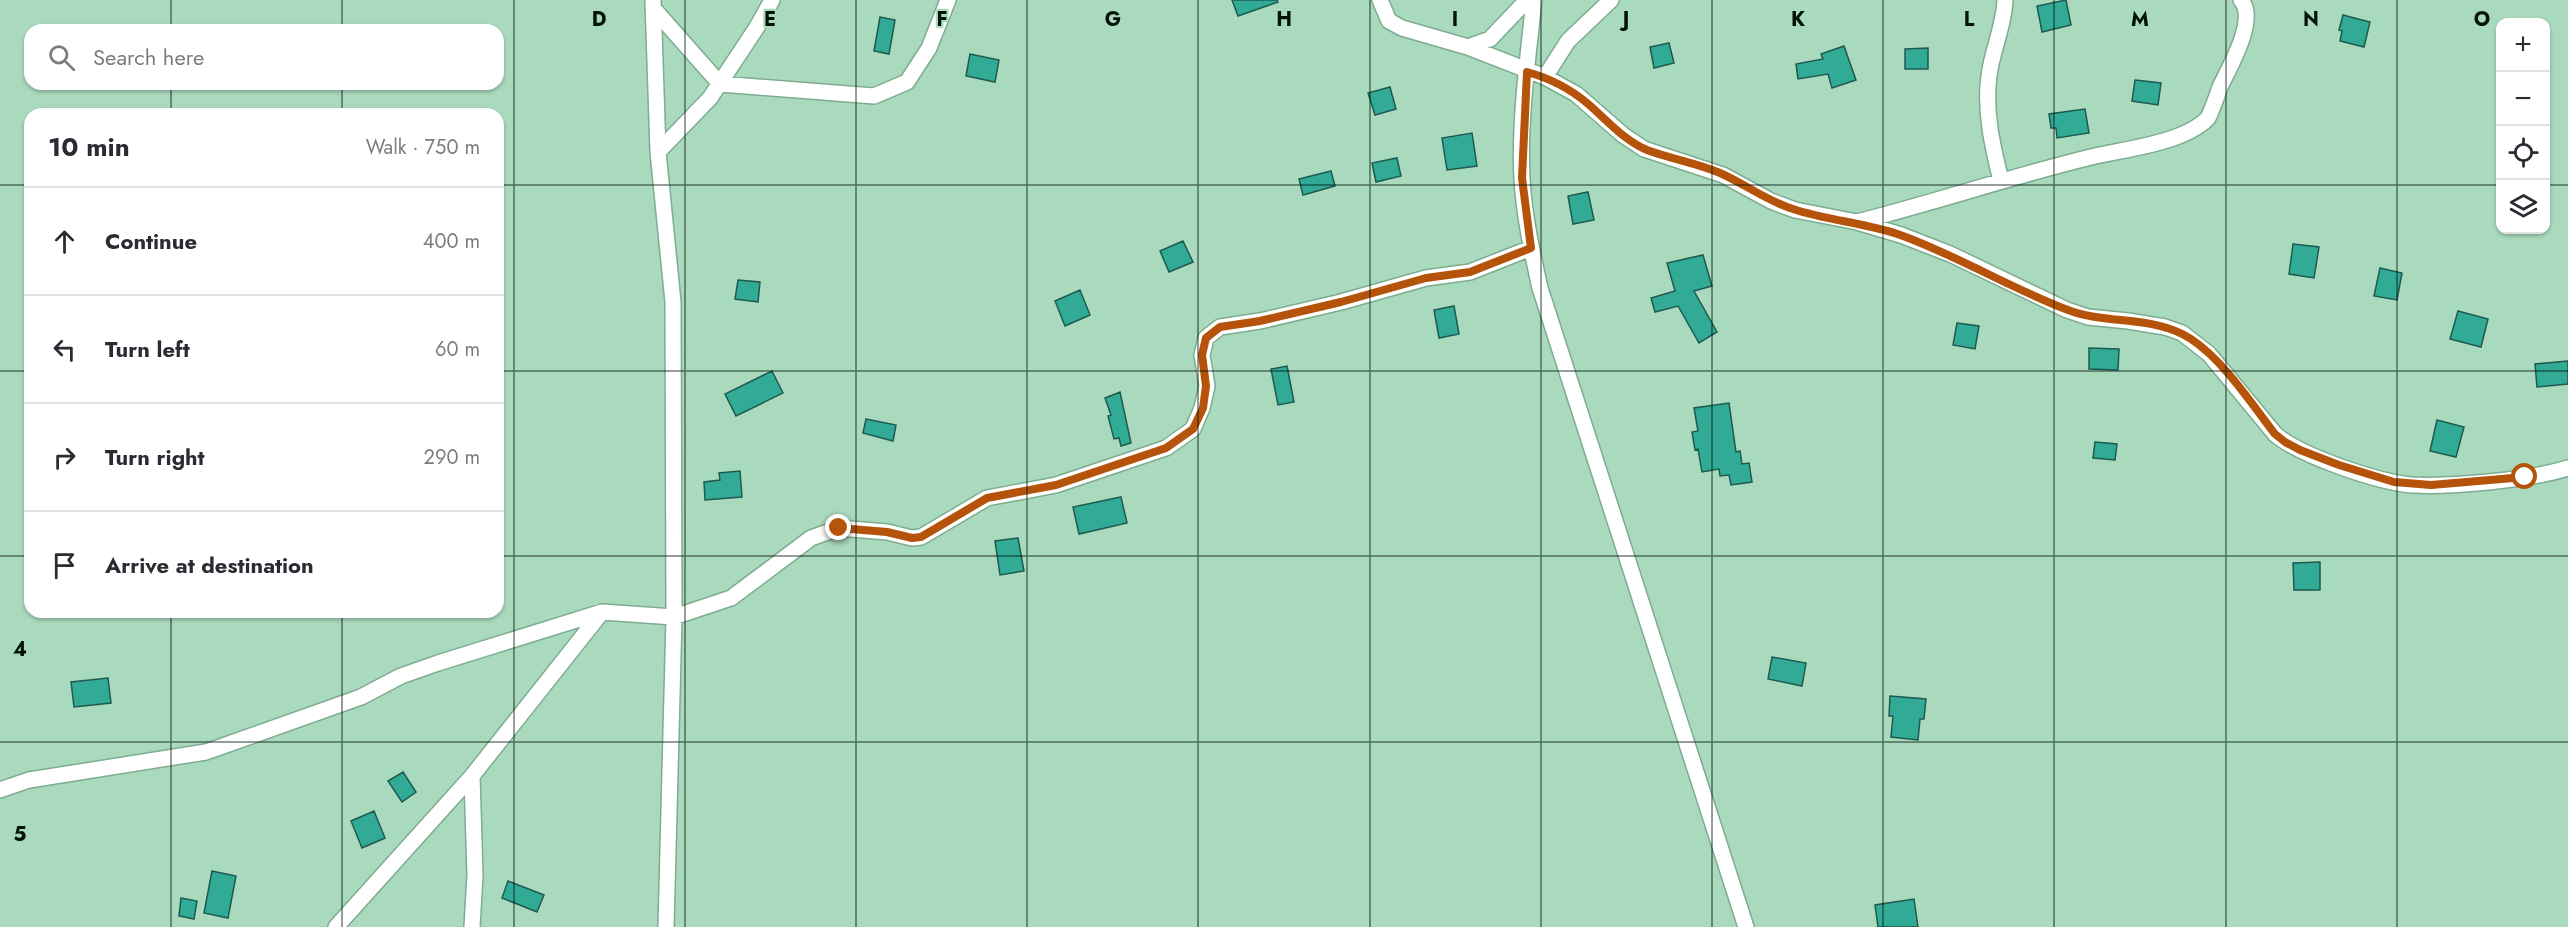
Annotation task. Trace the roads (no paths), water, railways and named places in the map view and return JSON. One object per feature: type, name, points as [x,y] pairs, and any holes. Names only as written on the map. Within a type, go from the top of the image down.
[{"type":"street","points":[[658,152],[710,98],[771,0]]},
{"type":"street","points":[[653,4],[720,84],[874,96],[907,82],[929,48],[948,0]]},
{"type":"street","points":[[1380,0],[1389,21],[1402,28],[1468,47],[1527,72],[1545,77],[1576,94],[1623,135],[1644,149],[1723,175],[1771,201],[1795,210],[1857,222],[1901,235],[1950,254],[2067,310],[2088,317],[2165,327],[2182,333],[2209,354],[2275,434],[2285,442],[2339,465],[2394,482],[2421,485],[2525,477],[2568,468]]},
{"type":"street","points":[[1468,47],[1490,39],[1527,0]]},
{"type":"street","points":[[1534,0],[1527,72],[1522,178],[1531,248],[1544,299],[1746,927]]},
{"type":"street","points":[[1545,77],[1568,41],[1589,18],[1611,0]]},
{"type":"street","points":[[2001,181],[1992,144],[1989,77],[2004,21],[2005,0]]},
{"type":"street","points":[[1857,222],[2083,159],[2161,141],[2201,126],[2208,118],[2243,33],[2247,16],[2241,0]]},
{"type":"street","points":[[653,4],[658,152],[674,302],[674,617],[666,927]]},
{"type":"street","points":[[0,790],[29,780],[206,752],[361,697],[401,676],[602,612],[674,617],[731,598],[811,538],[839,528],[887,532],[912,538],[921,537],[987,498],[1056,485],[1166,448],[1193,429],[1203,408],[1206,386],[1202,355],[1206,338],[1220,327],[1260,321],[1341,302],[1426,278],[1470,272],[1531,248]]},
{"type":"street","points":[[336,927],[472,776],[602,612]]},
{"type":"street","points":[[472,776],[475,875],[472,927]]}]
